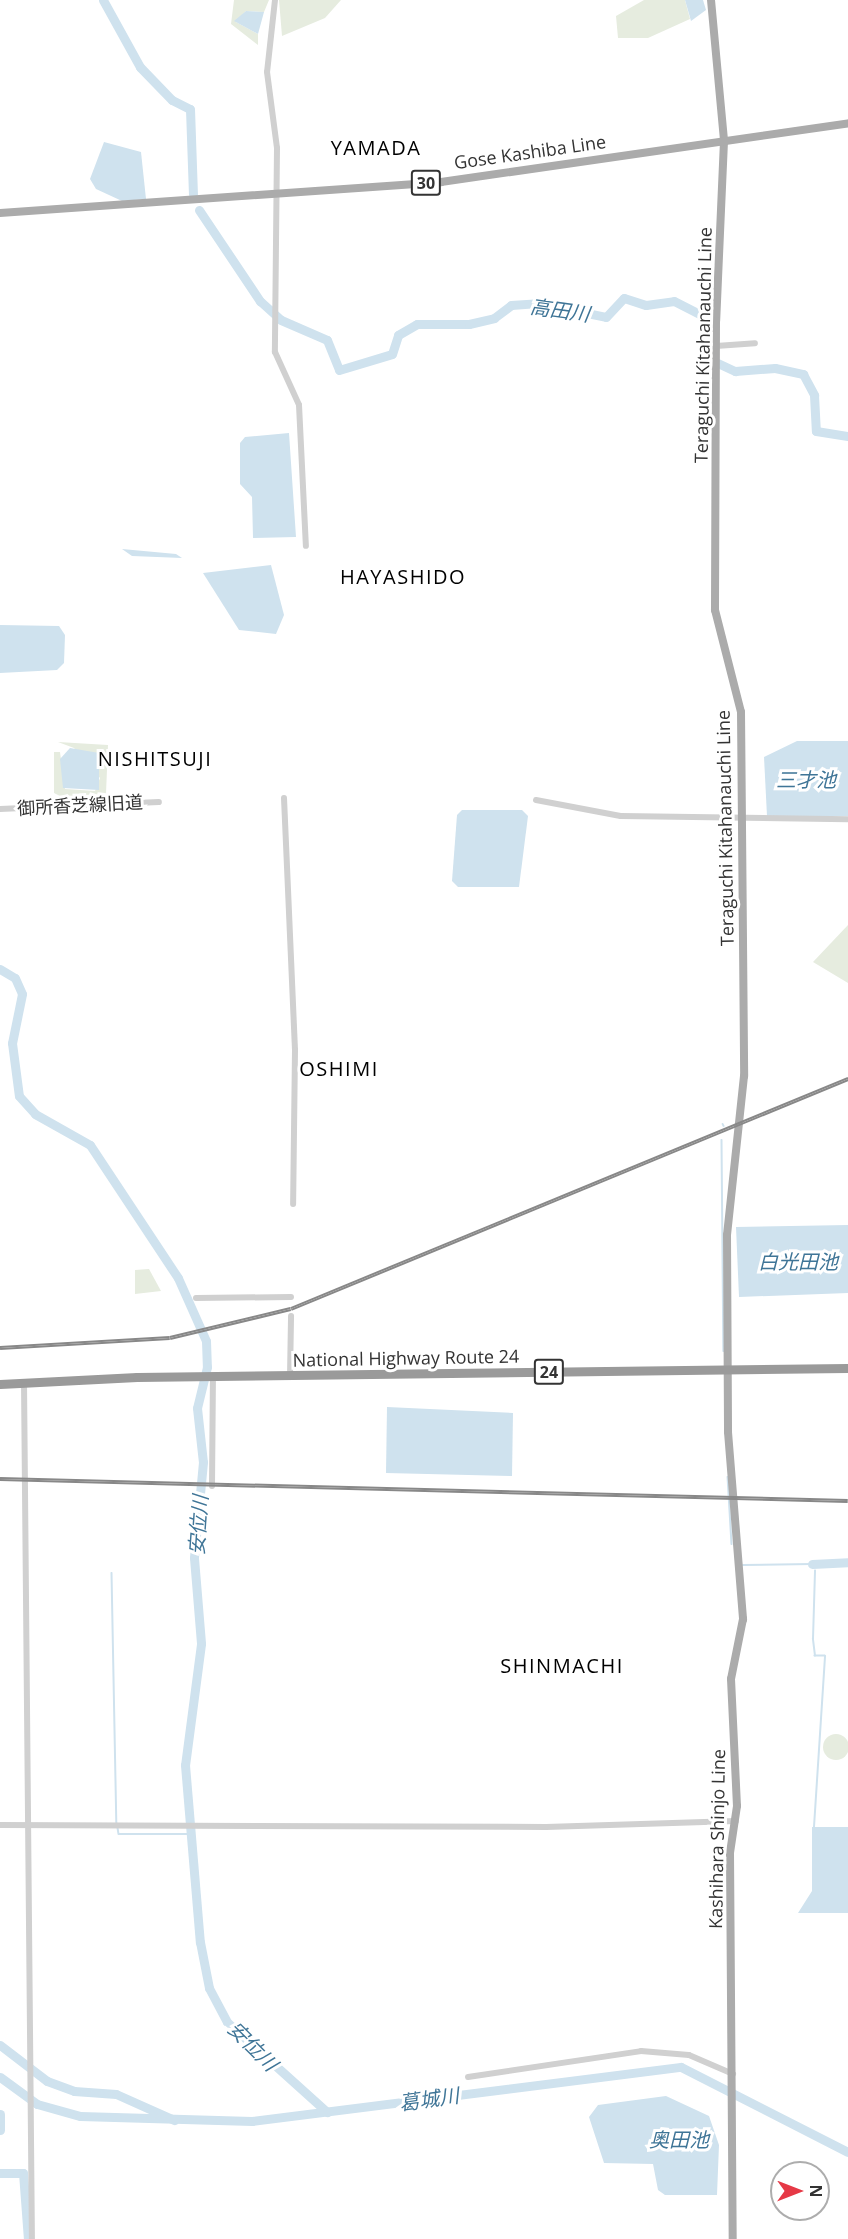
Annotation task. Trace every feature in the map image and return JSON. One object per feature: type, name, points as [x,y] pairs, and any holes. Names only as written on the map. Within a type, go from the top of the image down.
[{"type":"highway","name":"National Highway Route 24","points":[[0,1384],[199,1376],[848,1368]]},
{"type":"main road","name":"Teraguchi Kitahanauchi Line","points":[[711,0],[724,141],[716,346],[715,610],[740,701],[744,1076],[727,1208],[731,1370]]},
{"type":"main road","name":"Gose Kashiba Line","points":[[0,213],[276,197],[441,182],[848,123]]},
{"type":"main road","name":"Kashihara Shinjo Line","points":[[731,1370],[728,1432],[743,1619],[731,1679],[736,1821],[730,1853],[733,2239]]},
{"type":"street","points":[[275,0],[267,72],[274,111],[276,197],[274,315],[278,367],[299,405],[306,546]]},
{"type":"street","points":[[716,346],[755,343]]},
{"type":"street","points":[[284,798],[295,1042],[293,1204]]},
{"type":"street","points":[[536,800],[621,816],[848,819]]},
{"type":"street","name":"御所香芝線旧道","points":[[0,809],[159,802]]},
{"type":"street","points":[[196,1298],[291,1296]]},
{"type":"street","points":[[290,1376],[291,1316]]},
{"type":"street","points":[[211,1376],[212,1486]]},
{"type":"street","points":[[24,1382],[21,1523],[31,1825],[29,2056],[32,2239]]},
{"type":"street","points":[[0,1825],[546,1827],[736,1821]]},
{"type":"street","points":[[468,2077],[641,2051],[689,2055],[733,2076]]},
{"type":"shaded area","points":[[234,0],[269,0],[264,12],[246,11],[236,22],[258,34],[258,45],[231,24]]},
{"type":"shaded area","points":[[279,0],[341,0],[325,18],[282,36]]},
{"type":"shaded area","points":[[644,0],[685,0],[690,19],[648,38],[618,38],[616,16]]},
{"type":"shaded area","points":[[58,742],[108,745],[106,794],[66,799],[54,793],[54,752],[60,752],[65,789],[95,791],[100,778],[74,748]]},
{"type":"shaded area","points":[[848,925],[848,983],[813,962]]},
{"type":"shaded area","points":[[149,1269],[161,1291],[135,1294],[135,1270]]},
{"type":"shaded area","points":[[836,1734],[846,1737],[849,1747],[846,1757],[836,1760],[826,1757],[823,1747],[826,1737]]},
{"type":"water","points":[[685,0],[703,0],[706,10],[691,21]]},
{"type":"water","points":[[246,11],[264,12],[258,34],[234,21]]},
{"type":"water","points":[[104,142],[141,152],[146,199],[122,201],[96,189],[90,179]]},
{"type":"water","points":[[289,433],[296,537],[253,538],[252,497],[240,484],[240,443],[245,437]]},
{"type":"water","points":[[122,549],[176,554],[182,558],[132,556]]},
{"type":"water","points":[[271,565],[284,615],[276,634],[239,630],[203,573]]},
{"type":"water","points":[[0,625],[59,626],[65,635],[64,663],[57,670],[0,673]]},
{"type":"water","name":"三才池","points":[[797,741],[848,741],[848,816],[767,816],[764,757]]},
{"type":"water","points":[[70,748],[99,753],[99,790],[63,788],[60,759]]},
{"type":"water","points":[[462,810],[522,810],[528,816],[519,887],[458,887],[452,881],[457,815]]},
{"type":"water","name":"白光田池","points":[[848,1225],[848,1293],[739,1297],[736,1227]]},
{"type":"water","points":[[387,1407],[513,1413],[512,1476],[386,1473]]},
{"type":"water","points":[[812,1827],[848,1827],[848,1913],[798,1913],[812,1891]]},
{"type":"water","name":"奥田池","points":[[666,2096],[709,2116],[719,2145],[717,2195],[665,2195],[658,2190],[653,2164],[604,2163],[589,2117],[598,2105]]},
{"type":"waterway","name":"高田川","points":[[103,0],[140,67],[172,100],[190,109],[193,194]]},
{"type":"waterway","name":"高田川","points":[[199,210],[260,301],[281,320],[327,340],[339,370],[392,354],[398,335],[417,324],[469,324],[494,318],[511,305],[538,303],[606,317],[624,298],[646,305],[674,301],[709,319],[709,359],[735,371],[775,368],[803,374],[814,395],[816,431],[848,436]]},
{"type":"waterway","name":"安位川","points":[[0,969],[15,978],[22,994],[12,1043],[19,1096],[35,1114],[90,1145],[178,1278],[206,1341],[207,1367],[197,1408],[203,1462],[194,1558],[201,1644],[185,1765],[200,1942],[209,1988],[227,2022],[327,2112]]},
{"type":"waterway","points":[[722,1140],[724,1351]]},
{"type":"waterway","points":[[728,1477],[732,1544]]},
{"type":"waterway","points":[[812,1564],[848,1562]]},
{"type":"waterway","points":[[743,1565],[812,1564]]},
{"type":"waterway","points":[[814,1827],[825,1656],[815,1656],[813,1639],[815,1571]]},
{"type":"waterway","points":[[112,1573],[117,1824]]},
{"type":"waterway","points":[[118,1828],[119,1834],[194,1834]]},
{"type":"waterway","points":[[0,2045],[47,2081],[74,2091],[116,2094],[174,2120]]},
{"type":"waterway","name":"葛城川","points":[[0,2077],[37,2104],[80,2116],[252,2121],[681,2067],[848,2152]]},
{"type":"waterway","points":[[0,2114],[0,2130]]},
{"type":"waterway","points":[[0,2173],[23,2173],[28,2239]]},
{"type":"railway","points":[[0,1348],[170,1338],[291,1309],[848,1079]]},
{"type":"railway","points":[[0,1479],[848,1501]]},
{"type":"district","name":"YAMADA","points":[[376,147]]},
{"type":"district","name":"HAYASHIDO","points":[[403,576]]},
{"type":"district","name":"NISHITSUJI","points":[[155,758]]},
{"type":"district","name":"OSHIMI","points":[[339,1068]]},
{"type":"district","name":"SHINMACHI","points":[[562,1665]]}]
